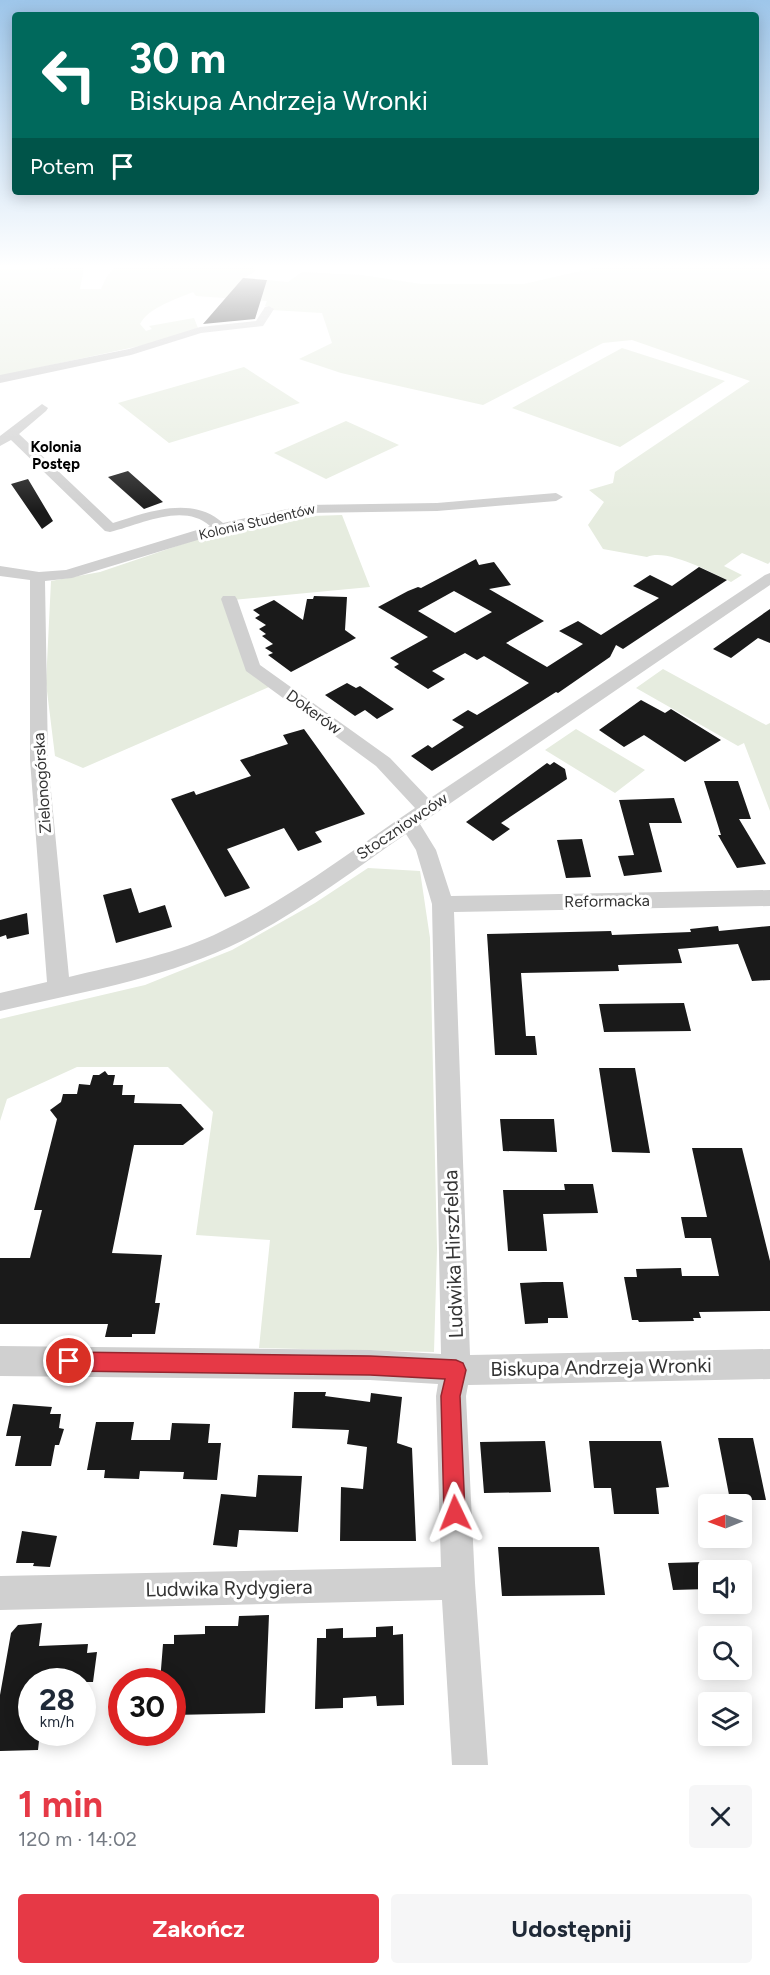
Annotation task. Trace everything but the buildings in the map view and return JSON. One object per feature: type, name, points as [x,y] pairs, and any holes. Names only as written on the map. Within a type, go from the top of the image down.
[{"type":"street","points":[[0,379],[146,347]]},
{"type":"street","points":[[4,440],[42,408]]},
{"type":"street","points":[[4,440],[15,437],[110,528],[161,513],[181,512],[205,516],[220,528]]},
{"type":"street","name":"Kolonia Studentów","points":[[0,571],[39,577],[68,576],[220,528],[306,509],[437,507],[556,497]]},
{"type":"street","name":"Zielonogórska","points":[[39,577],[36,584],[39,760],[59,988]]},
{"type":"street","name":"Stoczniowców","points":[[0,1002],[158,964],[221,941],[274,913],[770,578]]},
{"type":"street","name":"Dokerów","points":[[229,599],[252,667],[383,762],[418,815]]},
{"type":"street","name":"Ludwika Hirszfelda","points":[[418,815],[443,904],[456,1370],[451,1396],[458,1583],[470,1765]]},
{"type":"street","name":"Reformacka","points":[[443,904],[770,898]]},
{"type":"street","name":"Biskupa Andrzeja Wronki","points":[[0,1360],[370,1365],[456,1370],[770,1364]]},
{"type":"street","name":"Ludwika Rydygiera","points":[[0,1593],[458,1583]]},
{"type":"shaded area","points":[[0,347],[133,347],[0,376]]},
{"type":"shaded area","points":[[323,347],[595,347],[483,405],[341,373],[299,359]]},
{"type":"shaded area","points":[[653,347],[770,347],[770,562],[768,564],[742,553],[724,566],[742,575],[731,582],[701,568],[666,556],[647,557],[603,549],[588,525],[604,502],[589,490],[613,483],[615,472],[750,381]]},
{"type":"shaded area","points":[[622,348],[725,381],[620,447],[512,408]]},
{"type":"shaded area","points":[[244,367],[300,403],[169,443],[118,403]]},
{"type":"shaded area","points":[[346,421],[399,445],[326,479],[274,453]]},
{"type":"shaded area","points":[[342,515],[370,587],[222,601],[269,687],[83,768],[55,756],[46,683],[51,581],[100,572],[242,524],[280,517]]},
{"type":"shaded area","points":[[663,669],[766,725],[770,723],[770,811],[744,743],[738,746],[636,688]]},
{"type":"shaded area","points":[[576,729],[645,770],[615,793],[545,750]]},
{"type":"shaded area","points":[[368,868],[420,871],[430,938],[437,1249],[434,1352],[259,1348],[270,1240],[196,1235],[213,1112],[168,1067],[77,1067],[7,1099],[0,1121],[0,1019],[145,985],[232,950],[315,903]]},
{"type":"district","name":"Kolonia Postęp","points":[[56,456]]},
{"type":"route","points":[[69,1361],[370,1365],[456,1370],[451,1396],[455,1513]]}]
